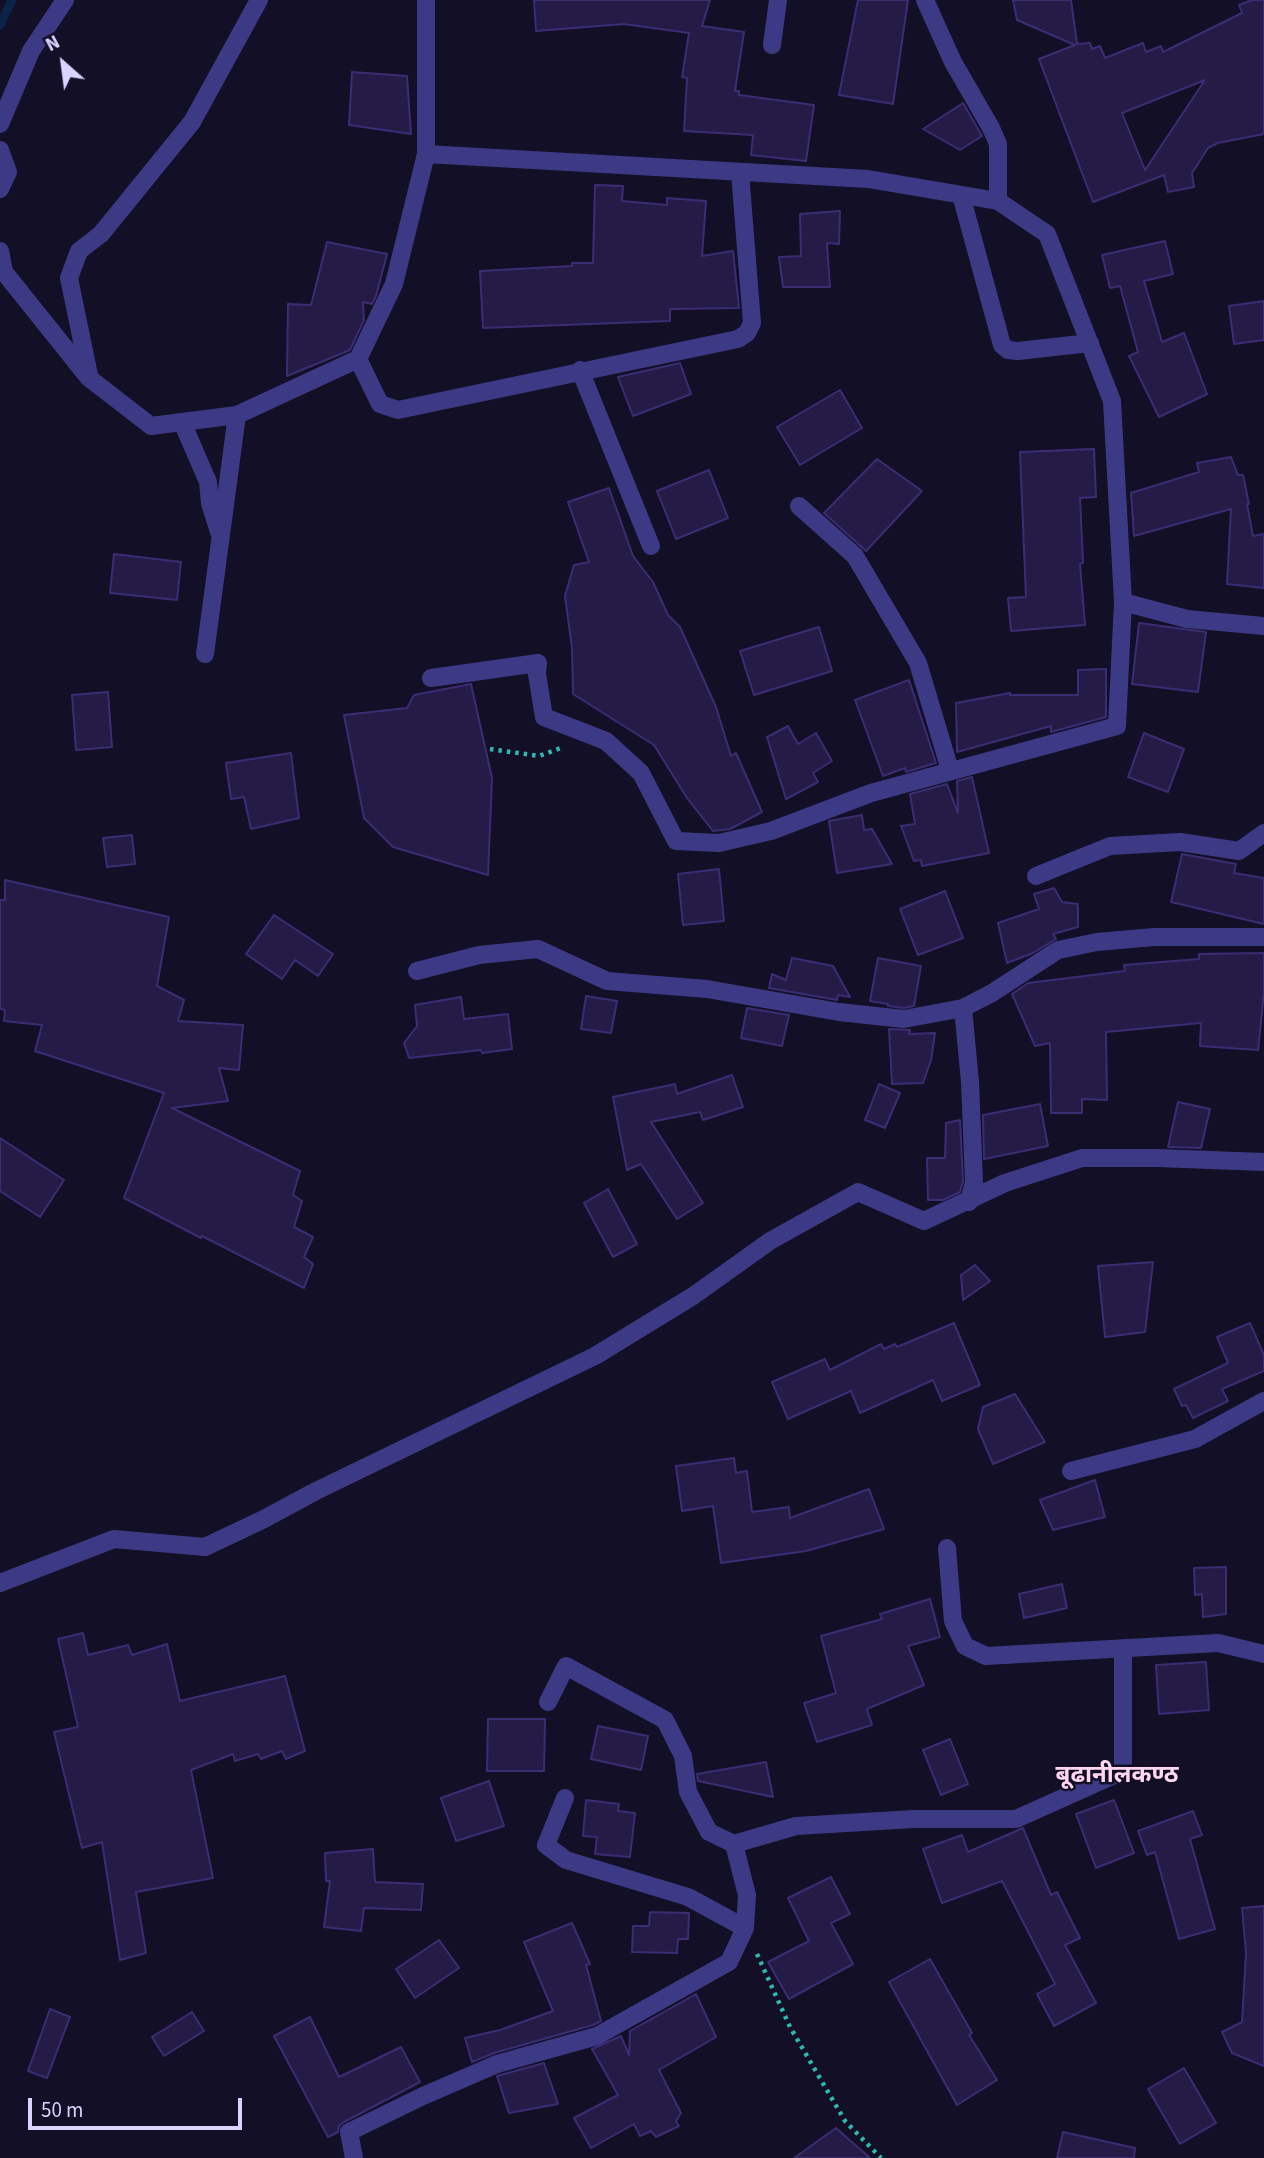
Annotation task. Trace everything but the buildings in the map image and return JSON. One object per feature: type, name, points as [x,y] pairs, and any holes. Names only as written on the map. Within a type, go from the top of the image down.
[{"type":"street","points":[[0,124],[31,51],[65,0]]},
{"type":"street","points":[[89,378],[69,278],[79,251],[101,234],[192,122],[259,0]]},
{"type":"street","points":[[0,251],[4,272],[89,378],[151,426],[237,415],[358,359],[394,284],[426,153],[426,0]]},
{"type":"street","points":[[772,45],[778,0]]},
{"type":"street","points":[[925,0],[953,62],[992,128],[998,144],[998,201]]},
{"type":"street","points":[[0,150],[8,172],[0,189]]},
{"type":"street","points":[[426,153],[868,180],[998,201],[1047,234],[1112,401],[1123,601],[1117,726],[871,793],[771,831],[719,843],[676,841],[641,773],[606,741],[544,716],[537,674],[538,663],[431,678]]},
{"type":"street","points":[[358,359],[380,404],[398,410],[738,339],[747,333],[752,323],[740,173]]},
{"type":"street","points":[[961,195],[1002,345],[1008,350],[1018,351],[1090,343]]},
{"type":"street","points":[[580,370],[651,546]]},
{"type":"street","points":[[205,654],[237,415]]},
{"type":"street","points":[[182,422],[208,482],[210,503],[220,538]]},
{"type":"street","points":[[799,506],[855,556],[918,663],[950,770]]},
{"type":"street","points":[[1123,601],[1187,619],[1264,625]]},
{"type":"street","points":[[1036,876],[1110,846],[1180,842],[1239,851],[1264,833]]},
{"type":"street","points":[[417,971],[479,955],[538,949],[607,981],[707,989],[839,1012],[904,1019],[963,1007],[992,993],[1058,950],[1097,942],[1154,937],[1264,937]]},
{"type":"street","points":[[963,1007],[970,1082],[974,1182],[969,1202]]},
{"type":"street","points":[[0,1583],[114,1539],[205,1547],[595,1356],[693,1296],[770,1241],[858,1192],[925,1222],[1005,1183],[1082,1158],[1264,1162]]},
{"type":"street","points":[[1070,1471],[1195,1439],[1264,1401]]},
{"type":"street","points":[[947,1549],[953,1621],[965,1646],[986,1656],[1218,1643],[1264,1654]]},
{"type":"street","points":[[548,1702],[566,1666],[665,1720],[683,1756],[688,1792],[709,1832],[734,1844],[796,1826],[914,1819],[1016,1819],[1123,1771],[1123,1648]]},
{"type":"street","points":[[565,1798],[546,1845],[566,1860],[688,1897],[745,1928]]},
{"type":"street","points":[[354,2158],[349,2132],[496,2064],[597,2036],[729,1962],[745,1928],[747,1895],[734,1844]]},
{"type":"path","points":[[490,748],[539,756],[565,746],[568,726]]},
{"type":"path","points":[[745,1928],[790,2027],[845,2121],[881,2158]]},
{"type":"waterway","points":[[0,25],[12,0]]},
{"type":"district","name":"बूढानीलकण्ठ","points":[[1117,1777]]}]
